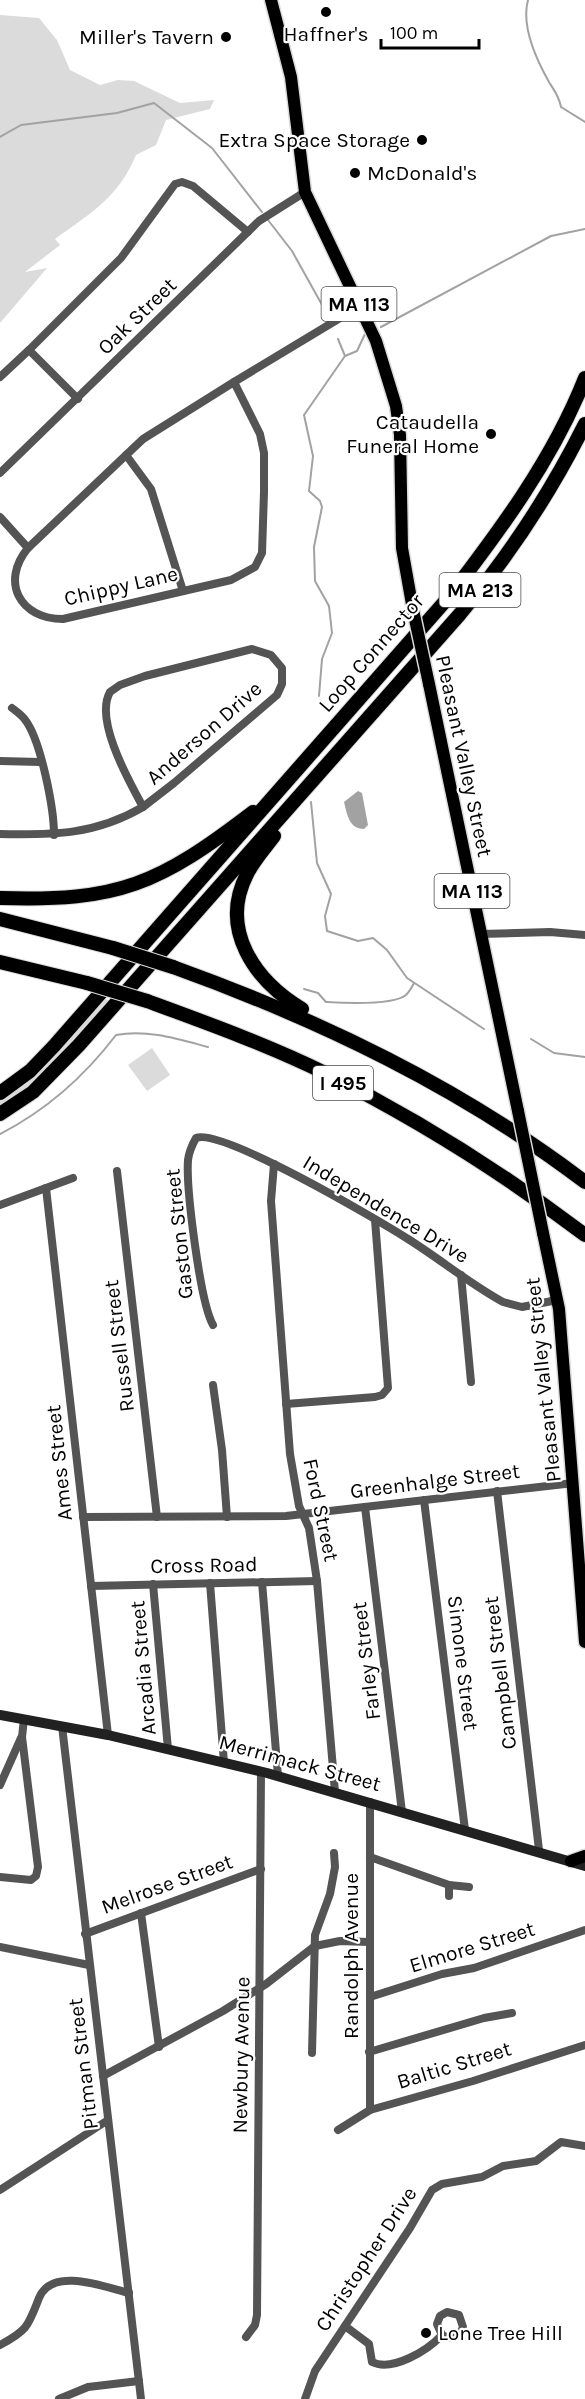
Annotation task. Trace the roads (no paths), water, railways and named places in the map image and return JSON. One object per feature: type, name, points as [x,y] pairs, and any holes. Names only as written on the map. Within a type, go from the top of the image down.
[{"type":"highway","name":"Loop Connector","points":[[273,797],[448,598],[500,530],[552,446],[585,378]]},
{"type":"highway","name":"Loop Connector","points":[[351,738],[414,668],[497,568],[543,500],[585,424]]},
{"type":"highway","points":[[347,1037],[286,999],[266,981],[244,949],[237,918],[240,895],[248,873],[351,738]]},
{"type":"highway","points":[[0,1114],[19,1102],[52,1074],[351,738]]},
{"type":"highway","points":[[0,898],[66,899],[133,886],[187,861],[273,797]]},
{"type":"highway","points":[[0,1093],[30,1071],[54,1047],[273,797]]},
{"type":"highway","name":"I 495","points":[[0,919],[113,948],[173,967],[257,997],[347,1037],[478,1109],[585,1182]]},
{"type":"highway","name":"I 495","points":[[0,962],[147,1000],[277,1052],[388,1106],[465,1150],[585,1235]]},
{"type":"highway","points":[[0,971],[72,979]]},
{"type":"main road","name":"Pleasant Valley Street","points":[[262,0],[280,35]]},
{"type":"main road","name":"Pleasant Valley Street","points":[[271,0],[291,77],[305,192],[360,306],[383,360],[396,406],[400,444],[402,548],[413,610],[557,1300],[581,1551],[585,1642]]},
{"type":"main road","name":"Merrimack Street","points":[[0,1715],[108,1735],[278,1776],[539,1850],[585,1866]]},
{"type":"main road","points":[[571,1861],[585,1856]]},
{"type":"street","points":[[0,377],[121,258],[175,184],[182,182],[193,186],[248,232]]},
{"type":"street","name":"Oak Street","points":[[0,473],[248,232],[269,213],[305,192]]},
{"type":"street","name":"Chippy Lane","points":[[234,382],[257,425],[264,453],[262,553],[255,567],[240,577],[63,619],[49,619],[36,615],[20,604],[17,596],[15,570],[28,548],[143,439],[234,382],[360,306]]},
{"type":"street","points":[[29,350],[78,399]]},
{"type":"street","points":[[126,455],[151,489],[183,591]]},
{"type":"street","points":[[0,517],[28,548]]},
{"type":"street","name":"Anderson Drive","points":[[0,834],[54,835],[79,832],[126,817],[143,807],[276,695],[283,675],[278,662],[261,652],[240,651],[138,678],[110,692],[107,698],[106,719],[114,748],[143,807]]},
{"type":"street","points":[[12,708],[27,721],[51,803],[54,835]]},
{"type":"street","points":[[0,761],[40,762]]},
{"type":"street","points":[[480,934],[550,932],[585,935]]},
{"type":"street","name":"Independence Drive","points":[[196,1138],[213,1137],[274,1164],[375,1220],[512,1306],[532,1306],[557,1300]]},
{"type":"street","name":"Gaston Street","points":[[196,1138],[188,1157],[188,1170],[204,1302],[213,1325]]},
{"type":"street","name":"Ford Street","points":[[274,1164],[271,1201],[286,1404],[296,1496],[309,1528],[317,1581],[335,1792]]},
{"type":"street","name":"Russell Street","points":[[117,1171],[157,1517]]},
{"type":"street","points":[[0,1205],[73,1178]]},
{"type":"street","name":"Ames Street","points":[[46,1188],[108,1735]]},
{"type":"street","points":[[286,1404],[382,1395],[388,1388],[375,1220]]},
{"type":"street","points":[[461,1275],[471,1382]]},
{"type":"street","points":[[213,1385],[222,1450],[226,1517]]},
{"type":"street","name":"Greenhalge Street","points":[[83,1517],[226,1517],[303,1514],[574,1483]]},
{"type":"street","name":"Campbell Street","points":[[496,1491],[539,1850]]},
{"type":"street","name":"Simone Street","points":[[424,1500],[465,1830]]},
{"type":"street","name":"Farley Street","points":[[365,1507],[402,1812]]},
{"type":"street","name":"Cross Road","points":[[91,1586],[317,1581]]},
{"type":"street","points":[[262,1582],[278,1776]]},
{"type":"street","points":[[210,1583],[224,1763]]},
{"type":"street","name":"Arcadia Street","points":[[153,1584],[168,1749]]},
{"type":"street","points":[[0,1877],[31,1880],[36,1876],[38,1867],[22,1737],[24,1719]]},
{"type":"street","name":"Pitman Street","points":[[62,1726],[141,2399]]},
{"type":"street","points":[[0,1785],[22,1737]]},
{"type":"street","name":"Newbury Avenue","points":[[246,2337],[256,2319],[256,2143],[261,1987],[261,1772]]},
{"type":"street","name":"Randolph Avenue","points":[[370,1802],[370,2110]]},
{"type":"street","points":[[312,2053],[315,1946],[318,1920],[332,1882],[334,1853]]},
{"type":"street","points":[[370,1857],[449,1885],[469,1887]]},
{"type":"street","name":"Melrose Street","points":[[86,1934],[261,1869]]},
{"type":"street","points":[[449,1885],[449,1896]]},
{"type":"street","points":[[141,1913],[159,2047]]},
{"type":"street","name":"Elmore Street","points":[[370,1997],[442,1974],[474,1968],[585,1930]]},
{"type":"street","points":[[103,2076],[159,2047],[261,1987],[315,1946],[340,1941],[369,1942]]},
{"type":"street","points":[[0,1947],[89,1965]]},
{"type":"street","points":[[369,2052],[484,2018],[512,2013]]},
{"type":"street","name":"Baltic Street","points":[[338,2130],[370,2110],[473,2081],[585,2045]]},
{"type":"street","points":[[0,2190],[108,2120]]},
{"type":"street","name":"Christopher Drive","points":[[305,2399],[315,2371],[410,2228],[425,2198],[435,2187],[476,2178],[503,2166],[536,2161],[561,2142],[585,2146]]},
{"type":"street","points":[[0,2345],[26,2330],[34,2316],[40,2296],[51,2284],[58,2281],[81,2282],[129,2293]]},
{"type":"street","points":[[345,2326],[369,2344],[372,2361],[380,2366],[392,2365],[434,2343],[442,2335]]},
{"type":"street","points":[[59,2399],[88,2387],[139,2381]]},
{"type":"waterway","points":[[528,0],[526,21],[539,63],[561,107],[585,122]]},
{"type":"waterway","points":[[0,137],[21,125],[117,113],[154,103],[212,148],[262,212]]},
{"type":"waterway","points":[[268,220],[292,251],[326,312]]},
{"type":"waterway","points":[[381,327],[551,236],[585,229]]},
{"type":"waterway","points":[[345,356],[357,351],[365,334]]},
{"type":"waterway","points":[[319,696],[322,659],[332,633],[329,606],[315,581],[314,547],[322,507],[320,501],[309,491],[313,456],[304,415],[345,356],[338,339]]},
{"type":"waterway","points":[[311,802],[317,863],[331,894],[325,916],[327,931],[358,941],[373,938],[387,950],[407,978],[484,1029]]},
{"type":"waterway","points":[[304,989],[318,993],[326,1002],[368,1003],[399,999],[406,995],[414,983]]},
{"type":"waterway","points":[[0,1134],[17,1125],[64,1091],[91,1065],[116,1035],[151,1034],[208,1047]]},
{"type":"waterway","points":[[531,1039],[554,1053],[585,1057]]},
{"type":"place","name":"Haffner's","points":[[326,12]]},
{"type":"place","name":"Miller's Tavern","points":[[226,37]]},
{"type":"place","name":"Extra Space Storage","points":[[422,140]]},
{"type":"place","name":"McDonald's","points":[[355,173]]},
{"type":"place","name":"Cataudella Funeral Home","points":[[491,434]]},
{"type":"place","name":"Lone Tree Hill","points":[[426,2333]]}]
